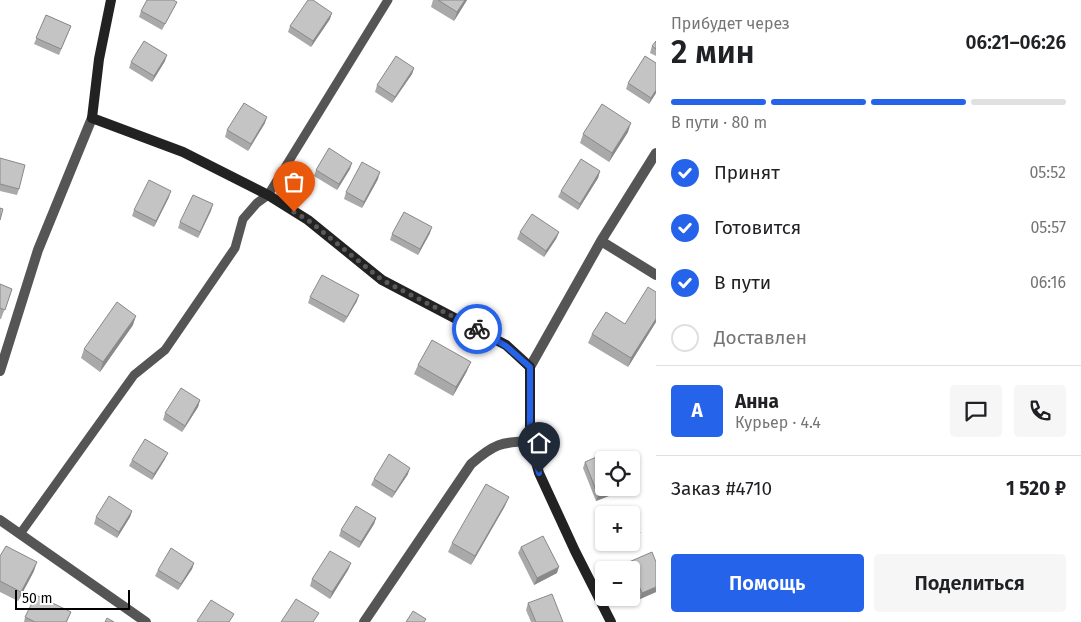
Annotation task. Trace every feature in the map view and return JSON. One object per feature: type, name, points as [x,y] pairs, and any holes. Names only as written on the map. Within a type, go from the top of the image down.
[{"type":"street","points":[[0,371],[38,250],[92,118],[99,59],[111,0]]},
{"type":"street","points":[[92,118],[183,152],[268,195],[308,220],[382,280],[506,346],[530,367]]},
{"type":"street","points":[[611,622],[543,482],[530,441],[530,367],[601,242],[656,153]]},
{"type":"street","points":[[601,242],[656,275]]},
{"type":"street","points":[[364,622],[471,464],[488,449],[497,445],[506,442],[530,441]]},
{"type":"street","points":[[0,520],[146,622]]},
{"type":"lane","points":[[20,534],[134,375],[165,350],[235,248],[243,219],[257,203],[268,195],[388,0]]},
{"type":"building","points":[[147,0],[173,0],[177,2],[165,24],[141,11]]},
{"type":"building","points":[[308,0],[313,0],[332,13],[313,41],[290,26]]},
{"type":"building","points":[[438,0],[465,0],[457,12]]},
{"type":"building","points":[[46,15],[71,26],[61,49],[36,38]]},
{"type":"building","points":[[144,41],[167,55],[154,76],[131,62]]},
{"type":"building","points":[[656,41],[656,49],[652,46]]},
{"type":"building","points":[[396,56],[414,68],[395,97],[377,85]]},
{"type":"building","points":[[645,56],[656,63],[656,90],[651,98],[628,83]]},
{"type":"building","points":[[244,103],[267,117],[251,144],[227,130]]},
{"type":"building","points":[[602,104],[631,123],[612,153],[583,134]]},
{"type":"building","points":[[329,148],[352,163],[339,184],[316,170]]},
{"type":"building","points":[[0,158],[25,165],[19,189],[0,184]]},
{"type":"building","points":[[581,159],[600,171],[580,204],[561,191]]},
{"type":"building","points":[[362,162],[380,172],[364,202],[346,192]]},
{"type":"building","points":[[149,180],[171,191],[156,221],[134,210]]},
{"type":"building","points":[[193,195],[213,204],[200,232],[180,222]]},
{"type":"building","points":[[0,208],[3,209],[0,220]]},
{"type":"building","points":[[404,212],[432,227],[420,249],[392,234]]},
{"type":"building","points":[[532,214],[559,232],[546,251],[520,232]]},
{"type":"building","points":[[322,275],[359,295],[347,317],[310,297]]},
{"type":"building","points":[[0,284],[12,289],[5,310],[0,308]]},
{"type":"building","points":[[648,287],[656,292],[656,319],[631,358],[592,334],[606,312],[625,324]]},
{"type":"building","points":[[117,302],[136,316],[103,362],[84,349]]},
{"type":"building","points":[[432,340],[471,362],[456,387],[418,365]]},
{"type":"building","points":[[181,388],[200,400],[185,426],[165,413]]},
{"type":"building","points":[[145,439],[168,453],[154,474],[132,460]]},
{"type":"building","points":[[389,454],[410,468],[395,492],[374,479]]},
{"type":"building","points":[[595,458],[595,487],[585,462]]},
{"type":"building","points":[[486,484],[509,497],[475,556],[452,543]]},
{"type":"building","points":[[109,496],[132,511],[119,532],[96,517]]},
{"type":"building","points":[[356,506],[376,518],[361,542],[341,530]]},
{"type":"building","points":[[543,536],[559,567],[537,578],[521,547]]},
{"type":"building","points":[[6,546],[37,562],[21,592],[0,581],[0,556]]},
{"type":"building","points":[[171,548],[194,563],[181,584],[158,570]]},
{"type":"building","points":[[330,551],[351,563],[332,592],[312,579]]},
{"type":"building","points":[[652,552],[656,562],[656,587],[642,593],[640,588],[640,561],[631,561]]},
{"type":"building","points":[[552,594],[563,622],[536,622],[528,603]]},
{"type":"building","points":[[36,595],[71,612],[66,622],[35,622],[25,617]]},
{"type":"building","points":[[296,599],[319,613],[313,622],[281,622]]},
{"type":"building","points":[[211,600],[234,614],[229,622],[197,621]]},
{"type":"building","points":[[413,611],[426,619],[424,622],[406,622]]},
{"type":"building","points":[[107,618],[114,622],[105,622]]},
{"type":"way so far","points":[[294,212],[308,220],[382,280],[477,329]]},
{"type":"route","points":[[477,329],[506,346],[530,367],[530,441],[539,473]]}]
